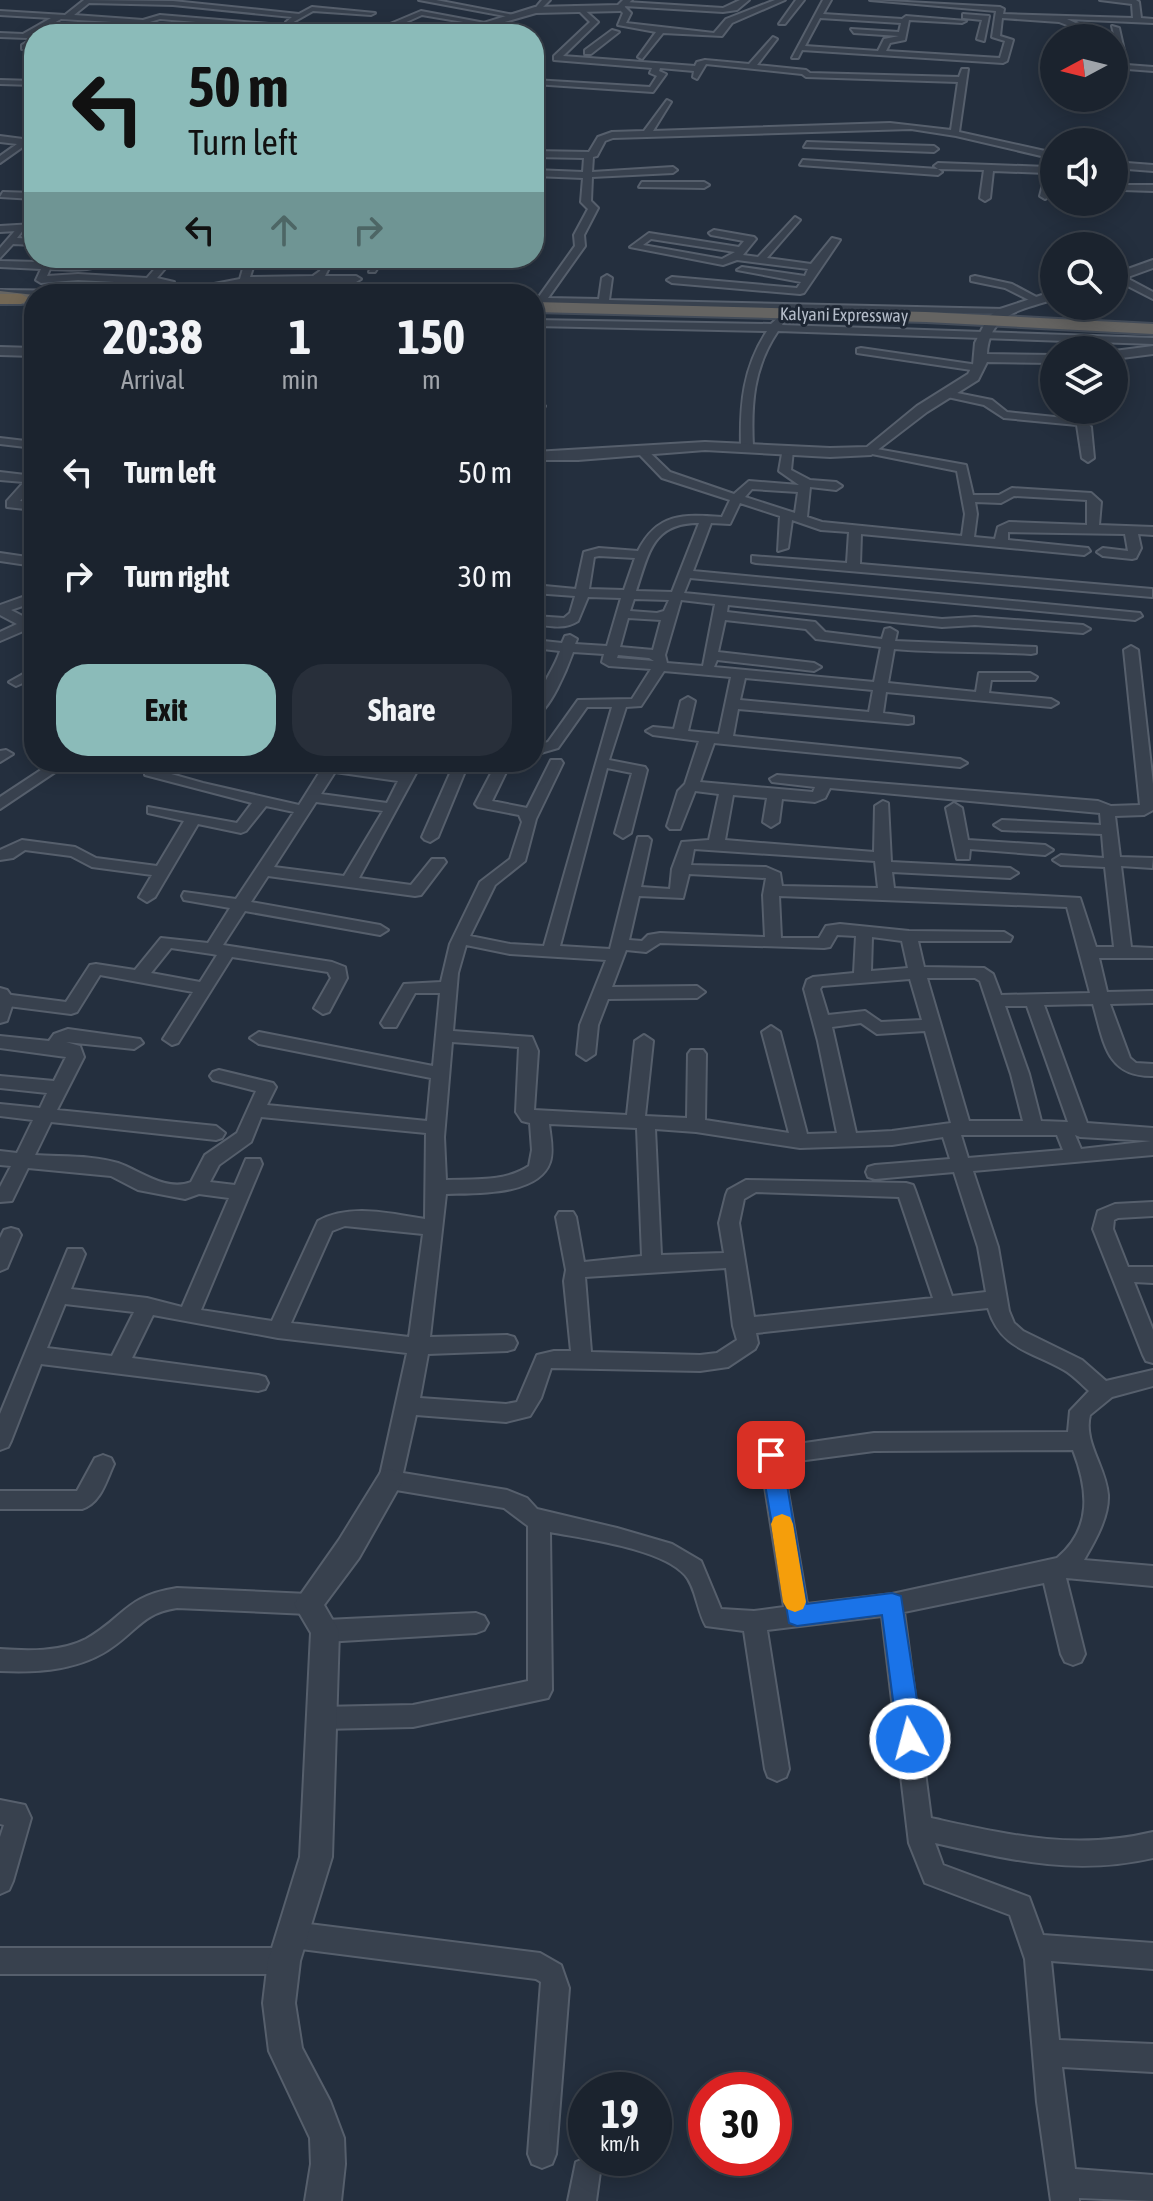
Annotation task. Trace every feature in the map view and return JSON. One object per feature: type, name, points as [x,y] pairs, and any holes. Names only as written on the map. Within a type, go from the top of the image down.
[{"type":"highway","points":[[0,296],[18,304]]},
{"type":"highway","name":"Kalyani Expressway","points":[[544,306],[780,318],[992,322],[1153,331]]},
{"type":"street","points":[[423,0],[515,16]]},
{"type":"street","points":[[535,10],[546,0]]},
{"type":"street","points":[[685,0],[740,2]]},
{"type":"street","points":[[625,8],[621,24],[652,27],[660,31],[717,35],[729,21],[781,0]]},
{"type":"street","points":[[782,22],[800,0]]},
{"type":"street","points":[[787,69],[827,0]]},
{"type":"street","points":[[874,0],[954,5],[963,16]]},
{"type":"street","points":[[1106,19],[1107,0],[1135,3],[1137,20]]},
{"type":"street","points":[[49,24],[84,2]]},
{"type":"street","points":[[67,5],[84,2],[173,3],[300,16]]},
{"type":"street","points":[[270,2],[371,13]]},
{"type":"street","points":[[396,24],[421,13],[481,23],[535,10],[577,8],[625,8],[703,15],[714,10],[729,10],[740,2]]},
{"type":"street","points":[[106,19],[127,3]]},
{"type":"street","points":[[356,24],[378,7]]},
{"type":"street","points":[[577,8],[595,20],[557,58],[657,66],[727,64],[787,69],[820,76],[962,80]]},
{"type":"street","points":[[625,8],[673,22]]},
{"type":"street","points":[[831,54],[881,53],[1003,61],[1009,40],[996,37],[999,8],[963,16]]},
{"type":"street","points":[[289,24],[316,9]]},
{"type":"street","points":[[219,22],[237,10]]},
{"type":"street","points":[[0,13],[147,22],[160,17],[234,24]]},
{"type":"street","points":[[816,16],[858,18],[859,24],[903,28]]},
{"type":"street","points":[[1000,16],[1063,20]]},
{"type":"street","points":[[1063,20],[1065,16],[1153,21]]},
{"type":"street","points":[[881,53],[887,41],[900,40],[910,18],[986,18],[981,39]]},
{"type":"street","points":[[115,24],[119,20]]},
{"type":"street","points":[[1063,20],[1065,24]]},
{"type":"street","points":[[854,31],[903,28]]},
{"type":"street","points":[[1128,29],[1153,31]]},
{"type":"street","points":[[642,57],[660,31]]},
{"type":"street","points":[[588,52],[615,32]]},
{"type":"street","points":[[0,35],[22,36]]},
{"type":"street","points":[[751,67],[773,39]]},
{"type":"street","points":[[800,48],[898,63]]},
{"type":"street","points":[[566,50],[702,65]]},
{"type":"street","points":[[820,76],[831,54]]},
{"type":"street","points":[[954,134],[959,124],[962,80],[971,59]]},
{"type":"street","points":[[563,68],[571,60]]},
{"type":"street","points":[[601,87],[617,63]]},
{"type":"street","points":[[721,79],[727,64]]},
{"type":"street","points":[[544,83],[655,89],[662,74],[654,73],[657,66]]},
{"type":"street","points":[[1128,67],[1153,69]]},
{"type":"street","points":[[13,82],[22,75]]},
{"type":"street","points":[[550,83],[557,76]]},
{"type":"street","points":[[0,84],[24,84]]},
{"type":"street","points":[[0,84],[24,85]]},
{"type":"street","points":[[566,85],[561,91],[577,93]]},
{"type":"street","points":[[647,134],[667,102]]},
{"type":"street","points":[[544,154],[594,154],[605,136],[890,126],[995,141],[1040,154]]},
{"type":"street","points":[[931,130],[937,163]]},
{"type":"street","points":[[870,138],[937,163]]},
{"type":"street","points":[[0,139],[24,142]]},
{"type":"street","points":[[0,160],[24,143]]},
{"type":"street","points":[[807,145],[988,172],[1040,170]]},
{"type":"street","points":[[1006,153],[1009,169]]},
{"type":"street","points":[[544,295],[580,246],[579,235],[593,208],[586,202],[589,155]]},
{"type":"street","points":[[830,155],[937,163]]},
{"type":"street","points":[[803,163],[937,163]]},
{"type":"street","points":[[1128,166],[1153,168]]},
{"type":"street","points":[[544,173],[588,175],[673,170]]},
{"type":"street","points":[[985,198],[988,172]]},
{"type":"street","points":[[635,185],[704,185]]},
{"type":"street","points":[[587,187],[603,186]]},
{"type":"street","points":[[1128,188],[1153,188]]},
{"type":"street","points":[[3,195],[24,196]]},
{"type":"street","points":[[761,259],[795,220]]},
{"type":"street","points":[[0,229],[24,228]]},
{"type":"street","points":[[0,255],[19,229]]},
{"type":"street","points":[[708,232],[751,239],[739,253],[723,262],[635,247],[649,236],[739,253],[761,259],[814,267]]},
{"type":"street","points":[[747,447],[746,392],[750,370],[760,347],[835,240]]},
{"type":"street","points":[[11,241],[24,242]]},
{"type":"street","points":[[0,264],[24,265]]},
{"type":"street","points":[[1128,273],[1153,264]]},
{"type":"street","points":[[46,268],[41,280],[78,277],[183,284]]},
{"type":"street","points":[[150,281],[161,268]]},
{"type":"street","points":[[244,282],[248,268]]},
{"type":"street","points":[[274,279],[278,268]]},
{"type":"street","points":[[315,279],[325,268]]},
{"type":"street","points":[[657,303],[683,268]]},
{"type":"street","points":[[742,270],[808,280]]},
{"type":"street","points":[[604,302],[607,278]]},
{"type":"street","points":[[231,284],[274,279],[356,279]]},
{"type":"street","points":[[975,279],[1008,286],[1037,300]]},
{"type":"street","points":[[672,280],[800,291]]},
{"type":"street","points":[[1128,284],[1153,296]]},
{"type":"street","points":[[0,296],[24,295]]},
{"type":"street","points":[[871,451],[922,409],[973,377],[992,322],[1040,299]]},
{"type":"street","points":[[544,306],[657,303],[780,318]]},
{"type":"street","points":[[544,323],[780,318]]},
{"type":"street","points":[[992,322],[1153,341]]},
{"type":"street","points":[[1128,353],[1153,350]]},
{"type":"street","points":[[0,351],[24,352]]},
{"type":"street","points":[[861,351],[979,363],[1040,360]]},
{"type":"street","points":[[947,394],[988,402],[1004,415],[1080,422],[1085,427],[1088,458]]},
{"type":"street","points":[[0,452],[5,441]]},
{"type":"street","points":[[544,456],[594,457],[706,446],[747,447],[871,451],[962,468],[971,514],[967,541]]},
{"type":"street","points":[[787,450],[785,471],[804,479],[800,521]]},
{"type":"street","points":[[642,451],[666,475],[800,521],[855,530],[902,552],[1030,564],[1152,593]]},
{"type":"street","points":[[0,476],[24,479]]},
{"type":"street","points":[[609,662],[641,555],[650,536],[658,529],[680,521],[726,521],[736,499],[749,485],[836,486]]},
{"type":"street","points":[[0,515],[24,490]]},
{"type":"street","points":[[968,498],[1004,499],[1009,492],[1091,497],[1095,502],[1093,529]]},
{"type":"street","points":[[11,504],[24,505]]},
{"type":"street","points":[[782,548],[786,516]]},
{"type":"street","points":[[544,748],[553,745],[583,703],[620,704],[641,700],[659,660],[670,613],[706,520]]},
{"type":"street","points":[[1001,544],[1002,530],[1009,526],[1153,531]]},
{"type":"street","points":[[853,567],[855,530]]},
{"type":"street","points":[[1103,552],[1132,555],[1135,548],[1131,531]]},
{"type":"street","points":[[756,559],[853,567],[902,552],[967,541],[1001,544],[1030,564],[1084,551]]},
{"type":"street","points":[[544,621],[563,623],[579,614],[588,555],[599,552],[641,555]]},
{"type":"street","points":[[875,717],[902,552]]},
{"type":"street","points":[[0,557],[24,561]]},
{"type":"street","points":[[686,574],[1135,616]]},
{"type":"street","points":[[768,605],[775,582]]},
{"type":"street","points":[[544,590],[677,596],[810,625],[821,636],[947,649],[966,646],[1031,650]]},
{"type":"street","points":[[24,601],[0,610],[24,622]]},
{"type":"street","points":[[721,607],[768,605],[892,618],[1083,629]]},
{"type":"street","points":[[710,662],[721,607]]},
{"type":"street","points":[[625,614],[658,617],[670,613]]},
{"type":"street","points":[[544,698],[569,647],[573,620]]},
{"type":"street","points":[[0,637],[24,628]]},
{"type":"street","points":[[544,645],[569,647],[609,662],[659,660],[814,667]]},
{"type":"street","points":[[692,786],[727,790],[776,786],[815,797],[820,795],[824,783],[952,801],[1098,806],[1109,811],[1144,810],[1148,807],[1146,710],[1131,650]]},
{"type":"street","points":[[710,662],[739,674],[1051,703]]},
{"type":"street","points":[[675,826],[685,791],[692,786],[705,742],[718,738],[733,704],[739,674]]},
{"type":"street","points":[[982,697],[984,676],[1030,677]]},
{"type":"street","points":[[16,682],[24,678]]},
{"type":"street","points":[[680,734],[688,701]]},
{"type":"street","points":[[551,950],[620,704]]},
{"type":"street","points":[[733,704],[908,720]]},
{"type":"street","points":[[652,731],[955,762],[952,801],[966,871]]},
{"type":"street","points":[[308,1604],[349,1549],[390,1480],[405,1405],[415,1373],[434,1228],[437,1128],[449,987],[461,939],[488,882],[517,861],[530,817],[556,763]]},
{"type":"street","points":[[601,763],[640,770],[623,833]]},
{"type":"street","points":[[0,804],[48,772]]},
{"type":"street","points":[[150,772],[262,801],[391,808]]},
{"type":"street","points":[[172,1039],[204,988],[239,905],[328,772]]},
{"type":"street","points":[[366,772],[407,778]]},
{"type":"street","points":[[349,882],[410,772]]},
{"type":"street","points":[[430,837],[455,772]]},
{"type":"street","points":[[499,772],[483,804],[525,812],[530,817]]},
{"type":"street","points":[[771,822],[776,786]]},
{"type":"street","points":[[716,844],[727,790]]},
{"type":"street","points":[[153,810],[241,828],[262,801]]},
{"type":"street","points":[[883,806],[883,862],[887,893]]},
{"type":"street","points":[[1109,811],[1123,953]]},
{"type":"street","points":[[147,897],[193,819]]},
{"type":"street","points":[[1002,825],[1109,830]]},
{"type":"street","points":[[586,1054],[589,1025],[618,950],[643,840]]},
{"type":"street","points":[[632,891],[677,894],[687,845],[716,844],[1010,873]]},
{"type":"street","points":[[961,844],[1045,850]]},
{"type":"street","points":[[0,855],[7,855],[22,845],[75,852],[92,862],[162,872]]},
{"type":"street","points":[[1061,860],[1152,863]]},
{"type":"street","points":[[263,870],[415,891],[438,862]]},
{"type":"street","points":[[680,869],[766,872],[774,876],[771,895],[773,943]]},
{"type":"street","points":[[774,891],[1074,902],[1099,996],[1124,1066],[1153,1070]]},
{"type":"street","points":[[190,896],[380,930]]},
{"type":"street","points":[[646,947],[654,939],[660,938],[817,944],[824,943],[832,930],[909,936],[1004,937]]},
{"type":"street","points":[[862,977],[864,932]]},
{"type":"street","points":[[909,936],[956,1129],[961,1164],[988,1247],[997,1299],[1006,1328],[1016,1337],[1075,1366],[1103,1391]]},
{"type":"street","points":[[461,939],[510,949],[618,950],[646,947],[679,952]]},
{"type":"street","points":[[139,977],[167,942],[332,967],[339,971],[339,978],[323,1008]]},
{"type":"street","points":[[1089,952],[1153,953]]},
{"type":"street","points":[[1,1004],[71,1008],[96,969],[204,988]]},
{"type":"street","points":[[848,1140],[812,989],[813,984],[862,977],[917,973],[983,974],[996,1001],[1033,1126]]},
{"type":"street","points":[[390,1023],[410,988],[449,987]]},
{"type":"street","points":[[600,993],[697,992]]},
{"type":"street","points":[[996,1001],[1153,997]]},
{"type":"street","points":[[1033,999],[1072,1129],[1075,1156]]},
{"type":"street","points":[[822,1022],[865,1017],[877,1028],[932,1025]]},
{"type":"street","points":[[771,1032],[800,1141]]},
{"type":"street","points":[[55,1047],[60,1038],[68,1035],[134,1043]]},
{"type":"street","points":[[446,1036],[526,1041],[529,1051],[525,1112],[539,1116],[696,1125],[800,1141],[892,1138],[956,1129],[1033,1126],[1153,1135]]},
{"type":"street","points":[[259,1038],[441,1074]]},
{"type":"street","points":[[644,1041],[640,1122],[652,1263]]},
{"type":"street","points":[[0,1042],[74,1050],[75,1057],[5,1196],[0,1195]]},
{"type":"street","points":[[696,1125],[697,1054]]},
{"type":"street","points":[[198,1187],[212,1160],[245,1137],[267,1087],[219,1076]]},
{"type":"street","points":[[0,1082],[59,1088]]},
{"type":"street","points":[[0,1110],[216,1133]]},
{"type":"street","points":[[255,1110],[437,1128]]},
{"type":"street","points":[[436,1187],[521,1182],[534,1175],[541,1163],[539,1116]]},
{"type":"street","points":[[875,1172],[1153,1148]]},
{"type":"street","points":[[0,1158],[114,1169],[145,1185],[185,1192],[198,1187],[241,1193]]},
{"type":"street","points":[[188,1316],[253,1164]]},
{"type":"street","points":[[405,1405],[506,1413],[523,1410],[531,1401],[544,1361],[721,1361],[748,1343],[729,1223],[735,1195],[753,1185],[906,1190],[945,1304]]},
{"type":"street","points":[[1153,1209],[1115,1211],[1105,1216],[1103,1229],[1153,1355]]},
{"type":"street","points":[[566,1217],[576,1270],[574,1281],[582,1360]]},
{"type":"street","points":[[278,1330],[325,1226],[331,1220],[348,1218],[434,1228]]},
{"type":"street","points":[[0,1263],[11,1235]]},
{"type":"street","points":[[0,1441],[9,1389],[34,1355],[75,1254]]},
{"type":"street","points":[[576,1270],[734,1260]]},
{"type":"street","points":[[1119,1274],[1153,1275]]},
{"type":"street","points":[[59,1295],[147,1306],[188,1316],[278,1330],[419,1346],[507,1343]]},
{"type":"street","points":[[743,1326],[997,1299]]},
{"type":"street","points":[[118,1365],[147,1306]]},
{"type":"street","points":[[34,1355],[258,1383]]},
{"type":"street","points":[[1059,1570],[1075,1559],[1096,1508],[1096,1487],[1080,1441],[1078,1415],[1082,1406],[1103,1391],[1153,1378]]},
{"type":"street","points":[[797,1615],[771,1455],[874,1442],[1080,1441]]},
{"type":"street","points":[[0,1500],[82,1500],[90,1493],[103,1464]]},
{"type":"street","points":[[390,1480],[507,1499],[519,1505],[530,1517],[658,1549],[683,1559],[698,1577],[707,1610],[714,1619],[754,1621],[892,1604],[1059,1570],[1153,1576]]},
{"type":"street","points":[[321,1718],[413,1716],[540,1690],[539,1519]]},
{"type":"street","points":[[1059,1570],[1073,1654]]},
{"type":"street","points":[[1,1663],[69,1656],[95,1646],[139,1607],[156,1599],[308,1604]]},
{"type":"street","points":[[308,1604],[325,1631],[316,1857],[289,1948],[279,2003],[286,2051],[318,2113],[327,2138],[328,2164],[323,2201]]},
{"type":"street","points":[[892,1604],[922,1843],[934,1874],[955,1886],[999,1894],[1020,1906],[1038,1959],[1064,2192],[1153,2189]]},
{"type":"street","points":[[754,1621],[777,1769]]},
{"type":"street","points":[[325,1631],[476,1623]]},
{"type":"street","points":[[0,1812],[16,1814],[18,1818],[0,1881]]},
{"type":"street","points":[[921,1828],[999,1845],[1053,1851],[1112,1854],[1153,1845]]},
{"type":"street","points":[[1034,1947],[1153,1956]]},
{"type":"street","points":[[0,1961],[289,1948],[540,1966],[552,1974],[556,1988],[542,2154]]},
{"type":"street","points":[[1047,2053],[1153,2058]]},
{"type":"street","points":[[582,2201],[585,2176]]},
{"type":"slow traffic","points":[[782,1524],[795,1602]]},
{"type":"route","points":[[771,1455],[797,1615],[892,1604],[910,1739]]}]
